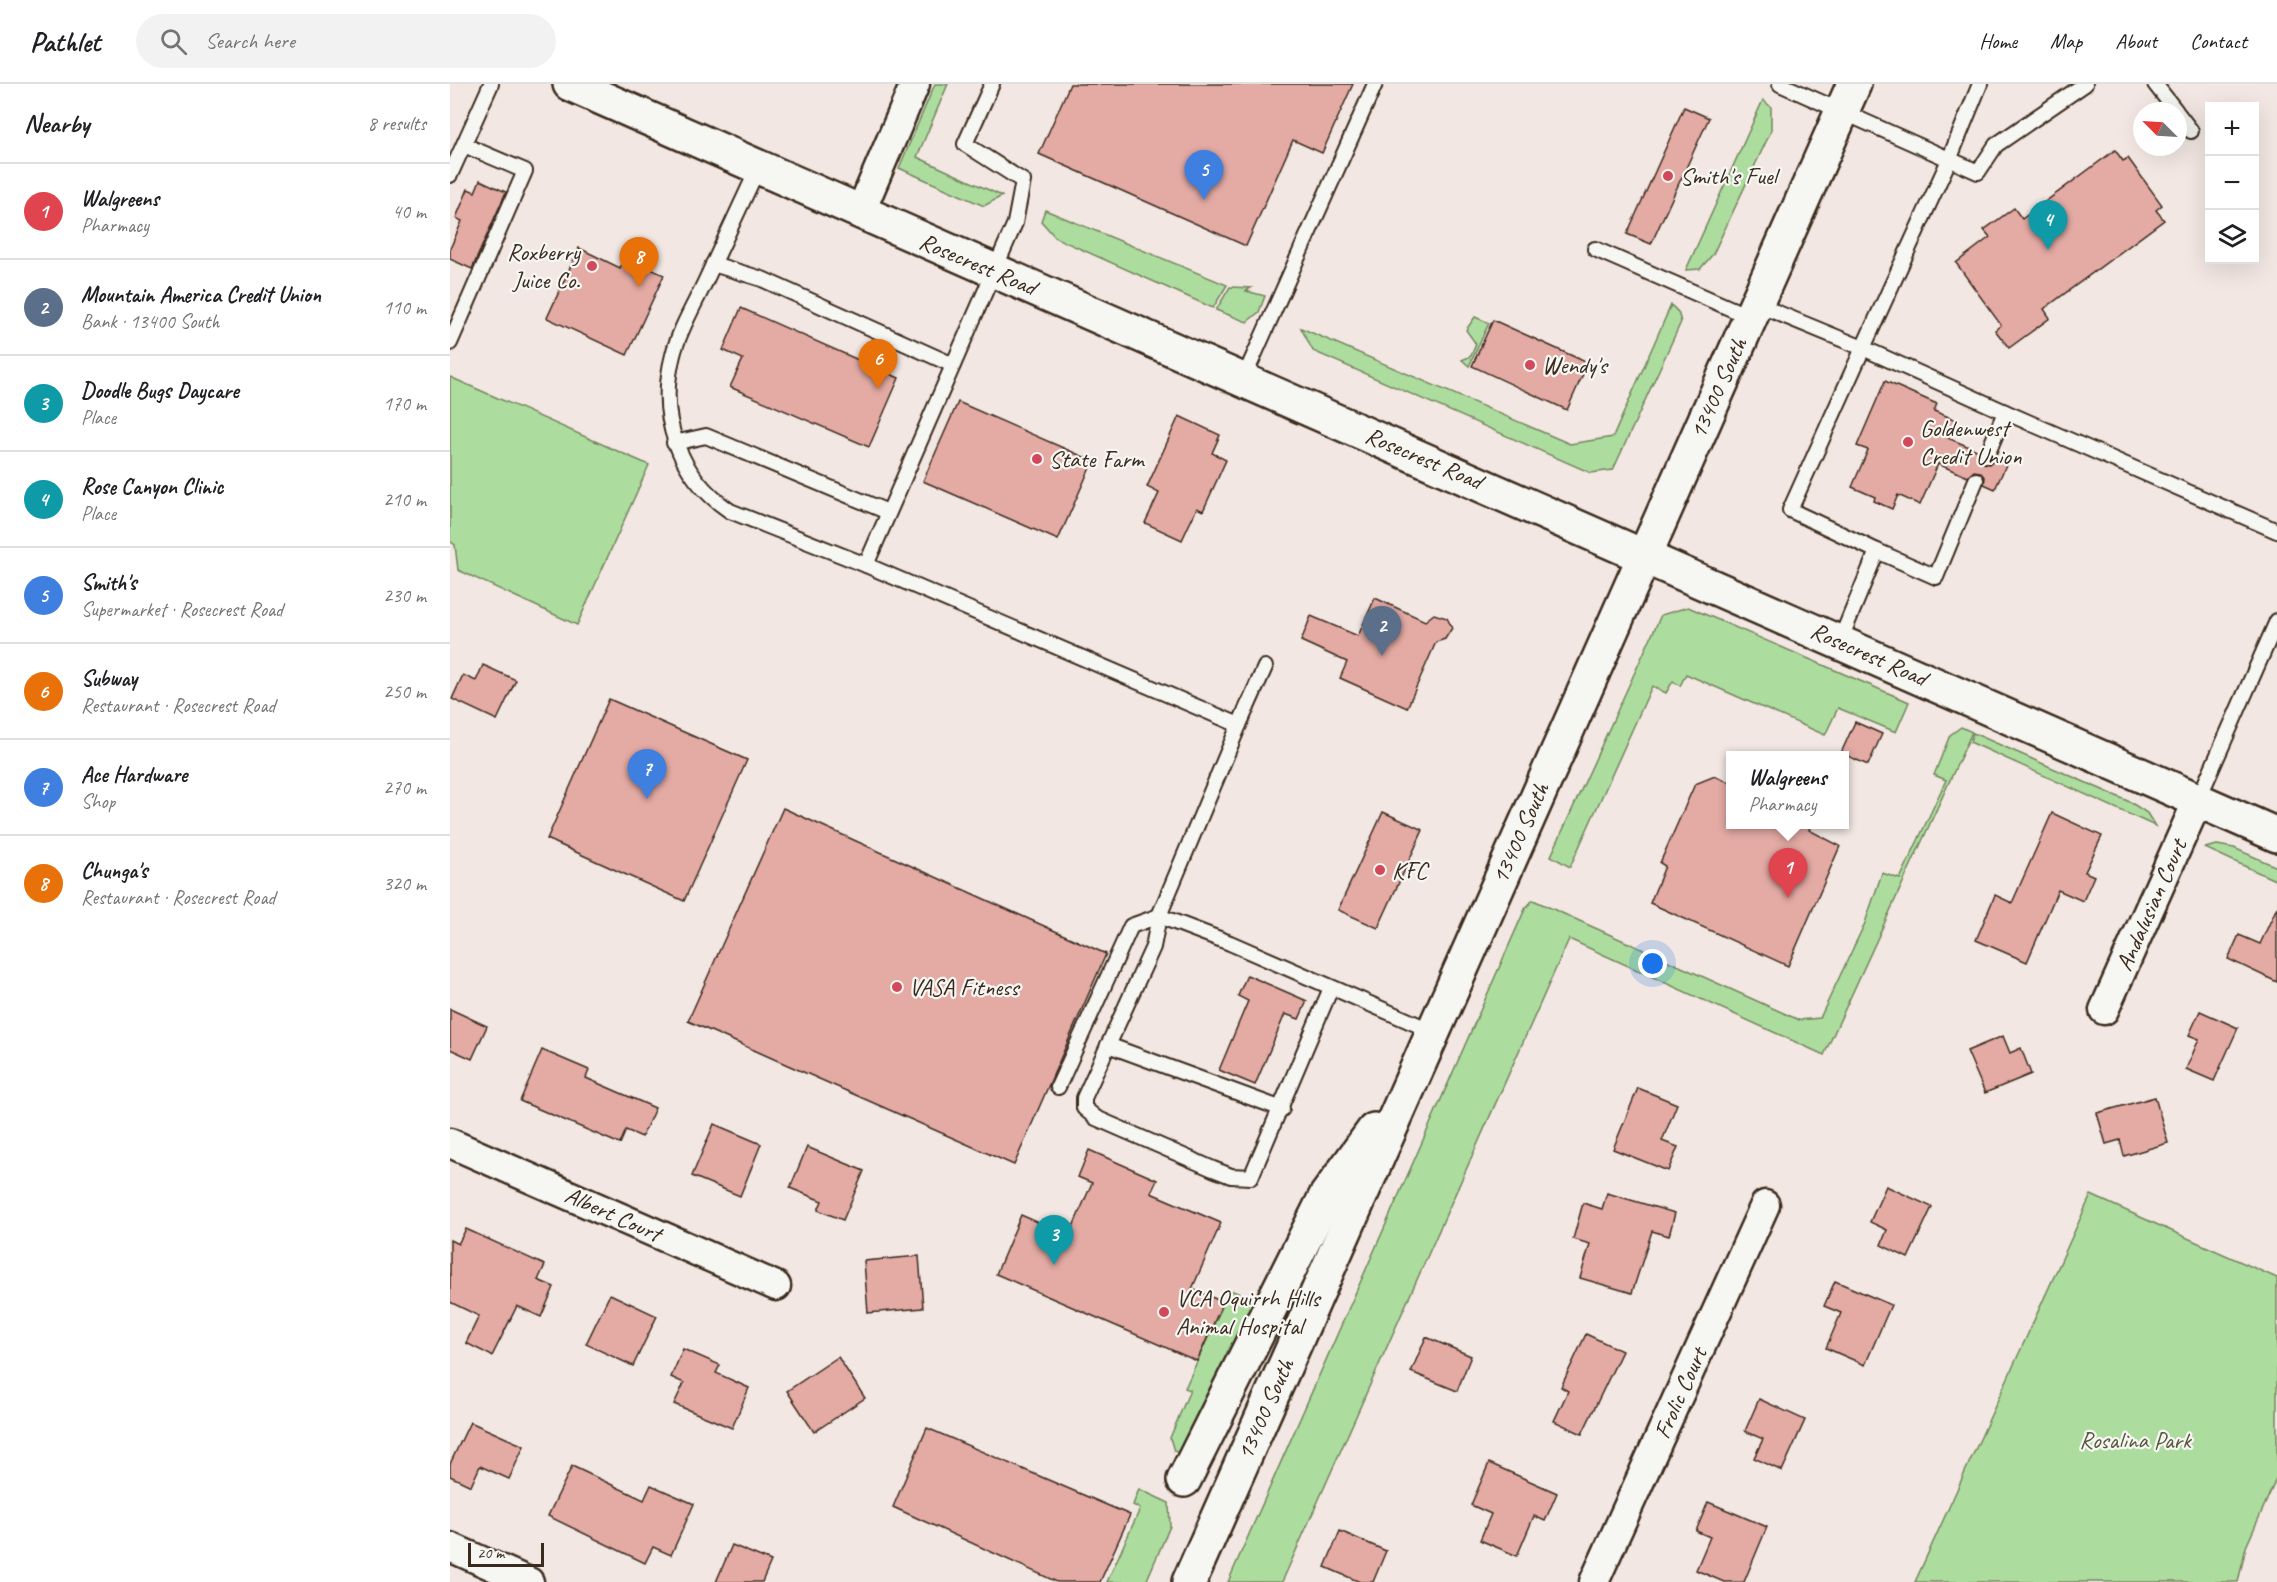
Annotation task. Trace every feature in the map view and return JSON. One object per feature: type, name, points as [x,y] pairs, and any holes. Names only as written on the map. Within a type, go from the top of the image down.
[{"type":"main road","name":"Rosecrest Road","points":[[570,84],[860,213],[1644,554],[2277,835]]},
{"type":"main road","name":"13400 South","points":[[1189,1582],[1848,97]]},
{"type":"main road","points":[[1184,1479],[1326,1196],[1412,1078]]},
{"type":"street","points":[[860,213],[915,84]]},
{"type":"street","name":"Andalusian Court","points":[[2104,1010],[2198,800]]},
{"type":"street","name":"Albert Court","points":[[450,1143],[776,1286]]},
{"type":"street","name":"Frolic Court","points":[[1594,1582],[1765,1205]]},
{"type":"street","points":[[450,1547],[529,1582]]},
{"type":"lane","points":[[450,175],[491,84]]},
{"type":"lane","points":[[866,565],[1015,223],[1023,181],[965,144],[992,84]]},
{"type":"lane","points":[[1243,380],[1375,84]]},
{"type":"lane","points":[[1780,84],[1848,97],[1949,160],[1978,172],[1996,145],[2085,84]]},
{"type":"lane","points":[[1976,480],[1936,578],[1790,510],[1949,160],[1980,84]]},
{"type":"lane","points":[[2155,84],[2169,102]]},
{"type":"lane","points":[[2187,126],[2191,131]]},
{"type":"lane","points":[[450,343],[525,171],[464,144]]},
{"type":"lane","points":[[758,168],[673,353],[666,386],[668,417],[674,443],[692,475],[710,498],[730,511],[866,565],[1239,725]]},
{"type":"lane","points":[[1595,249],[1753,311],[1863,348],[2277,531]]},
{"type":"lane","points":[[713,264],[762,279],[953,365]]},
{"type":"lane","points":[[1987,455],[2006,412]]},
{"type":"lane","points":[[674,443],[706,435],[888,512]]},
{"type":"lane","points":[[1840,641],[1876,551]]},
{"type":"lane","points":[[2198,800],[2277,621]]},
{"type":"lane","points":[[1265,667],[1159,916],[1153,947],[1084,1098],[1084,1108],[1096,1118],[1231,1176],[1251,1177],[1282,1109],[1330,988]]},
{"type":"lane","points":[[1058,1087],[1131,926],[1159,916],[1230,943],[1432,1031]]},
{"type":"lane","points":[[1108,1045],[1282,1109]]},
{"type":"green space","points":[[935,84],[948,84],[917,157],[1002,196],[984,206],[899,168]]},
{"type":"green space","points":[[1763,100],[1771,107],[1771,131],[1713,254],[1700,269],[1686,270]]},
{"type":"green space","points":[[1045,210],[1227,285],[1213,308],[1056,238],[1041,221]]},
{"type":"green space","points":[[1230,287],[1251,288],[1246,291],[1265,296],[1259,312],[1247,322],[1216,310]]},
{"type":"green space","points":[[1671,305],[1678,312],[1681,322],[1613,470],[1591,473],[1313,351],[1301,328],[1570,444],[1613,437]]},
{"type":"green space","points":[[1475,317],[1489,323],[1469,366],[1462,360],[1471,356],[1476,344],[1466,330]]},
{"type":"green space","points":[[450,377],[649,465],[577,625],[458,570],[455,545],[450,541]]},
{"type":"green space","points":[[1688,607],[1909,702],[1896,732],[1838,708],[1825,735],[1686,674],[1680,686],[1673,681],[1666,693],[1652,686],[1570,867],[1551,856],[1661,615]]},
{"type":"green space","points":[[1961,727],[1972,732],[1824,1055],[1569,939],[1282,1582],[1228,1582],[1525,909],[1533,900],[1799,1020],[1820,1018],[1865,923],[1882,873],[1900,879],[1946,780],[1934,775],[1950,735]]},
{"type":"green space","points":[[1973,733],[2130,802],[2147,813],[2155,826],[1970,742]]},
{"type":"green space","points":[[2217,845],[2234,848],[2277,867],[2277,881],[2205,848]]},
{"type":"green space","name":"Rosalina Park","points":[[2091,1195],[2277,1278],[2277,1477],[2246,1547],[2238,1582],[1915,1582]]},
{"type":"green space","points":[[1230,1290],[1261,1302],[1188,1456],[1174,1451],[1170,1438],[1190,1390],[1185,1388]]},
{"type":"green space","points":[[1139,1489],[1169,1503],[1170,1526],[1146,1582],[1107,1582],[1140,1509],[1133,1505]]},
{"type":"building","points":[[1070,84],[1353,84],[1322,153],[1293,140],[1246,246],[1039,154]]},
{"type":"building","name":"Smith's Fuel","points":[[1684,107],[1709,118],[1651,244],[1627,234]]},
{"type":"building","points":[[2115,150],[2123,161],[2128,158],[2162,205],[2156,210],[2164,220],[2044,309],[2050,318],[2009,348],[1995,330],[2001,325],[1956,263],[1990,237],[1984,230],[2014,208],[2022,219]]},
{"type":"building","points":[[480,180],[506,192],[472,269],[450,259],[450,249],[462,221],[456,218],[468,189],[475,192]]},
{"type":"building","points":[[579,248],[620,268],[625,257],[664,275],[627,355],[547,318]]},
{"type":"building","points":[[741,308],[899,378],[869,447],[730,387],[743,359],[723,350]]},
{"type":"building","name":"Wendy's","points":[[1493,320],[1588,363],[1567,410],[1472,366]]},
{"type":"building","name":"Goldenwest Credit Union","points":[[1885,381],[1937,404],[1934,411],[1956,420],[1948,438],[1979,451],[1978,457],[1983,463],[1989,464],[1995,458],[2007,463],[1995,489],[1984,484],[1985,478],[1980,472],[1974,471],[1968,477],[1938,464],[1920,505],[1898,495],[1892,509],[1874,501],[1875,497],[1852,487],[1868,450],[1857,446]]},
{"type":"building","points":[[958,402],[1093,461],[1058,540],[923,481]]},
{"type":"building","points":[[1179,416],[1220,435],[1212,453],[1226,460],[1203,511],[1197,508],[1182,540],[1145,523],[1159,493],[1147,487]]},
{"type":"building","points":[[1375,598],[1425,621],[1434,614],[1447,618],[1452,628],[1445,639],[1436,642],[1407,708],[1340,678],[1347,662],[1301,641],[1311,616],[1358,636]]},
{"type":"building","points":[[483,665],[516,680],[497,720],[452,699],[463,675],[476,681]]},
{"type":"building","points":[[609,699],[747,760],[684,901],[547,839]]},
{"type":"building","points":[[1855,722],[1882,734],[1868,765],[1849,757],[1849,751],[1842,751]]},
{"type":"building","points":[[1715,776],[1726,781],[1726,829],[1809,829],[1840,846],[1788,966],[1650,903],[1665,866],[1660,863],[1695,784]]},
{"type":"building","name":"VASA Fitness","points":[[783,808],[1106,954],[1014,1165],[688,1021]]},
{"type":"building","name":"KFC","points":[[1383,812],[1423,830],[1378,928],[1338,910]]},
{"type":"building","points":[[2052,813],[2102,836],[2085,872],[2094,876],[2083,901],[2058,890],[2027,962],[1976,940],[1995,895],[2012,903]]},
{"type":"building","points":[[2277,907],[2277,982],[2228,959],[2239,935],[2260,944]]},
{"type":"building","points":[[1247,975],[1307,1001],[1299,1019],[1285,1014],[1255,1085],[1219,1070],[1248,1001],[1238,996]]},
{"type":"building","points":[[450,1009],[487,1026],[472,1059],[450,1049]]},
{"type":"building","points":[[2200,1011],[2238,1028],[2214,1081],[2186,1069],[2199,1039],[2189,1035]]},
{"type":"building","points":[[2003,1036],[2010,1053],[2021,1048],[2031,1074],[1985,1093],[1967,1051]]},
{"type":"building","points":[[542,1050],[589,1070],[586,1078],[655,1108],[642,1137],[626,1130],[620,1144],[520,1101]]},
{"type":"building","points":[[1638,1088],[1677,1104],[1662,1141],[1678,1147],[1668,1171],[1613,1149]]},
{"type":"building","points":[[2155,1097],[2168,1143],[2124,1156],[2120,1140],[2106,1144],[2097,1113]]},
{"type":"building","points":[[714,1124],[761,1144],[740,1196],[692,1176]]},
{"type":"building","points":[[807,1147],[864,1171],[843,1220],[818,1210],[822,1201],[790,1188]]},
{"type":"building","points":[[1089,1150],[1157,1180],[1151,1193],[1221,1223],[1192,1289],[1223,1302],[1197,1361],[996,1274],[1021,1215],[1069,1236],[1092,1183],[1078,1177]]},
{"type":"building","points":[[1886,1186],[1932,1207],[1908,1258],[1881,1245],[1887,1230],[1870,1222]]},
{"type":"building","points":[[1607,1193],[1675,1213],[1669,1236],[1652,1231],[1632,1293],[1580,1278],[1590,1244],[1573,1239],[1583,1203],[1602,1209]]},
{"type":"building","points":[[466,1229],[545,1265],[538,1280],[554,1287],[541,1317],[517,1306],[492,1356],[466,1343],[479,1316],[450,1302],[450,1240],[458,1244]]},
{"type":"building","points":[[919,1256],[923,1308],[868,1313],[864,1261]]},
{"type":"building","points":[[1835,1281],[1891,1305],[1865,1365],[1826,1348],[1841,1313],[1824,1306]]},
{"type":"building","points":[[610,1294],[657,1316],[633,1366],[586,1344]]},
{"type":"building","points":[[1586,1334],[1622,1351],[1582,1434],[1554,1421],[1568,1391],[1561,1387]]},
{"type":"building","points":[[1426,1337],[1471,1356],[1457,1391],[1411,1372]]},
{"type":"building","points":[[683,1349],[720,1365],[716,1373],[749,1388],[732,1428],[674,1404],[684,1383],[671,1377]]},
{"type":"building","points":[[838,1357],[865,1398],[814,1432],[787,1391]]},
{"type":"building","points":[[1759,1399],[1805,1420],[1782,1471],[1754,1458],[1763,1439],[1745,1431]]},
{"type":"building","points":[[470,1422],[524,1446],[509,1479],[480,1466],[471,1486],[450,1476],[450,1464]]},
{"type":"building","points":[[927,1428],[1130,1515],[1100,1582],[1057,1582],[893,1507]]},
{"type":"building","points":[[1489,1463],[1557,1493],[1545,1521],[1534,1516],[1517,1556],[1480,1540],[1491,1514],[1471,1505]]},
{"type":"building","points":[[572,1466],[644,1500],[651,1485],[694,1504],[671,1555],[653,1547],[645,1563],[548,1516]]},
{"type":"building","points":[[1708,1502],[1767,1527],[1744,1582],[1724,1582],[1696,1570],[1710,1537],[1696,1531]]},
{"type":"building","points":[[1340,1531],[1386,1551],[1373,1582],[1360,1582],[1325,1567]]},
{"type":"building","points":[[732,1545],[771,1561],[762,1582],[716,1582]]},
{"type":"place","name":"Smith's Fuel","points":[[1668,176]]},
{"type":"place","name":"Smith's","points":[[1204,200]]},
{"type":"place","name":"Rose Canyon Clinic","points":[[2048,250]]},
{"type":"place","name":"Roxberry Juice Co.","points":[[592,266]]},
{"type":"place","name":"Chunga's","points":[[639,287]]},
{"type":"place","name":"Wendy's","points":[[1530,365]]},
{"type":"place","name":"Subway","points":[[878,389]]},
{"type":"place","name":"Goldenwest Credit Union","points":[[1908,442]]},
{"type":"place","name":"State Farm","points":[[1037,459]]},
{"type":"place","name":"Mountain America Credit Union","points":[[1382,656]]},
{"type":"place","name":"Ace Hardware","points":[[647,799]]},
{"type":"place","name":"KFC","points":[[1380,870]]},
{"type":"place","name":"Walgreens","points":[[1788,898]]},
{"type":"place","name":"VASA Fitness","points":[[897,987]]},
{"type":"place","name":"Doodle Bugs Daycare","points":[[1054,1265]]},
{"type":"place","name":"VCA Oquirrh Hills Animal Hospital","points":[[1164,1312]]}]
